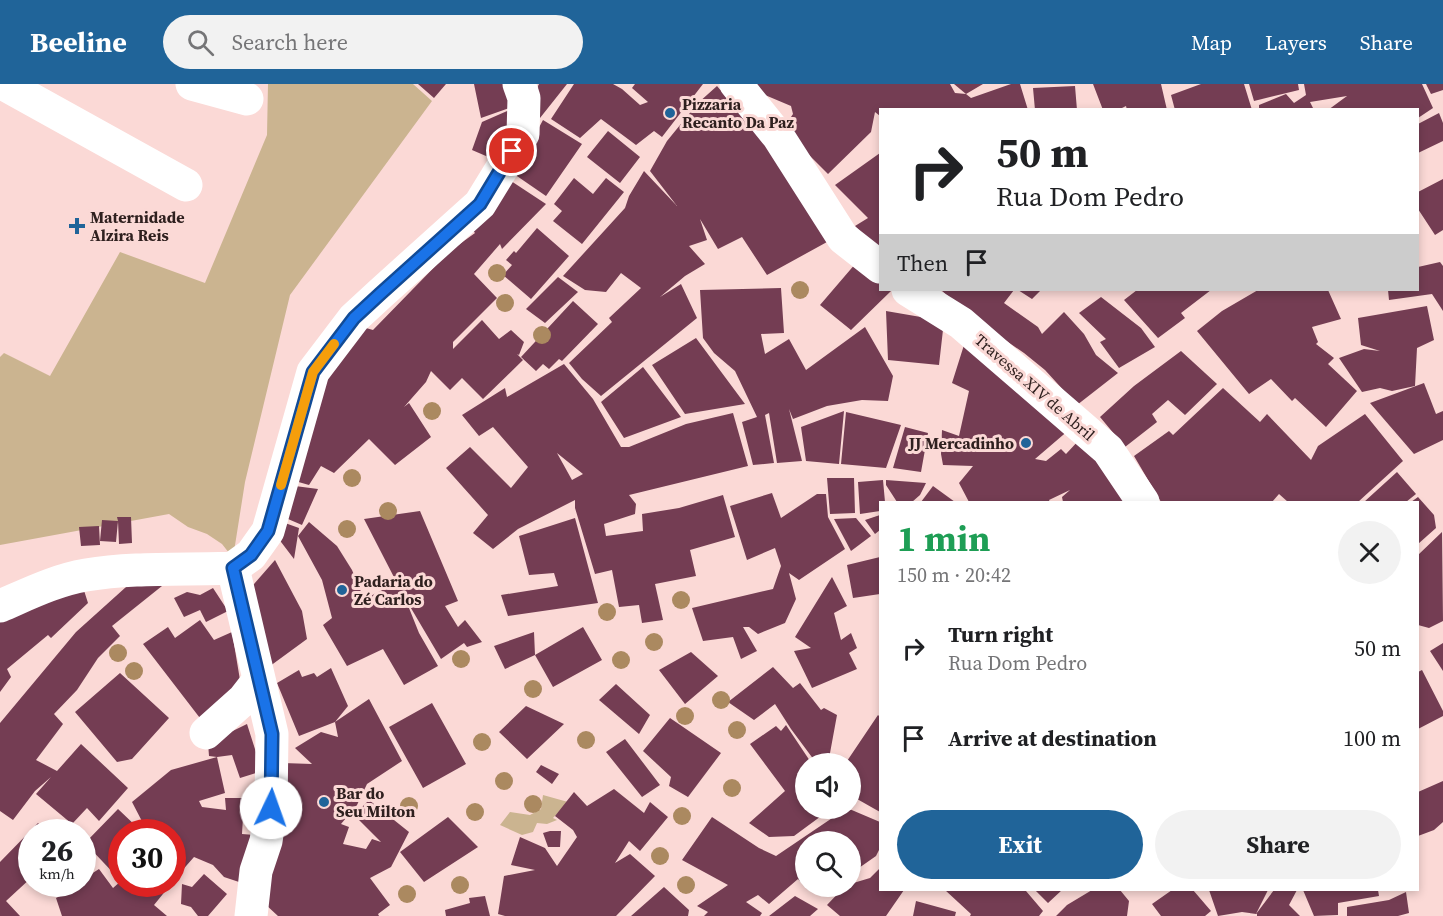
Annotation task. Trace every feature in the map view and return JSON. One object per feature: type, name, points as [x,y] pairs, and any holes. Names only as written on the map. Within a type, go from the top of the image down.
[{"type":"street","points":[[4,84],[186,185]]},
{"type":"street","points":[[192,84],[247,99]]},
{"type":"street","points":[[0,606],[44,587],[86,575],[137,570],[233,568],[251,555],[268,531],[313,372],[365,306],[480,204],[523,134],[524,98],[519,84]]},
{"type":"street","points":[[736,84],[778,136],[843,238],[879,266]]},
{"type":"street","name":"Travessa XIV de Abril","points":[[911,291],[961,322],[1108,450],[1142,501]]},
{"type":"street","points":[[233,568],[272,734],[271,808],[266,841],[256,871],[251,916]]},
{"type":"street","points":[[206,733],[244,699],[258,681]]},
{"type":"shaded area","points":[[268,84],[413,84],[432,101],[290,295],[245,482],[233,558],[222,544],[207,534],[188,527],[169,514],[0,545],[0,357],[4,353],[50,376],[120,252],[205,283],[267,135]]},
{"type":"shaded area","points":[[543,795],[568,802],[553,818],[557,820],[547,824],[537,823],[533,832],[522,835],[500,825],[510,812],[530,815],[541,809]]},
{"type":"building","points":[[418,84],[446,84],[434,98]]},
{"type":"building","points":[[474,84],[506,84],[512,107],[481,118]]},
{"type":"building","points":[[539,84],[567,84],[540,118],[538,86]]},
{"type":"building","points":[[574,84],[613,84],[640,105],[648,102],[632,88],[635,84],[703,84],[662,137],[654,131],[636,145],[601,119],[580,138],[551,119]]},
{"type":"building","points":[[748,84],[950,84],[955,93],[966,94],[971,98],[1011,84],[1020,84],[1027,108],[879,108],[879,115],[875,112],[871,132],[828,174],[785,126],[793,114],[791,106],[753,90]]},
{"type":"building","points":[[954,84],[983,84],[966,94]]},
{"type":"building","points":[[1093,84],[1161,84],[1167,108],[1126,108],[1126,106],[1102,108]]},
{"type":"building","points":[[1201,84],[1244,84],[1251,108],[1174,108],[1171,95]]},
{"type":"building","points":[[1249,84],[1298,84],[1299,90],[1254,101]]},
{"type":"building","points":[[1304,84],[1422,84],[1433,108],[1419,117],[1419,108],[1331,108],[1347,96],[1310,102],[1313,108],[1259,108],[1259,105],[1286,94],[1294,103],[1306,95]]},
{"type":"building","points":[[1426,84],[1443,84],[1443,90],[1431,94]]},
{"type":"building","points":[[717,86],[767,145],[827,242],[767,275],[742,237],[718,249],[700,219],[707,240],[689,246],[705,264],[685,276],[660,297],[681,284],[697,318],[601,396],[582,379],[569,363],[612,322],[609,318],[641,288],[621,273],[606,292],[585,290],[563,276],[625,208],[629,196],[644,171],[677,206],[650,171],[667,141],[698,103]]},
{"type":"building","points":[[1075,86],[1077,108],[1035,108],[1033,88]]},
{"type":"building","points":[[512,109],[512,131],[493,159],[472,150],[482,122]]},
{"type":"building","points":[[1439,113],[1443,123],[1443,141],[1419,153],[1419,123]]},
{"type":"building","points":[[543,120],[582,144],[546,196],[514,174]]},
{"type":"building","points":[[608,131],[640,157],[620,183],[587,157]]},
{"type":"building","points":[[879,154],[879,251],[855,226],[868,218],[835,185]]},
{"type":"building","points":[[574,178],[593,194],[606,178],[624,192],[582,244],[553,221],[562,211],[554,204]]},
{"type":"building","points":[[508,179],[546,204],[502,249],[500,244],[474,274],[497,298],[453,342],[453,349],[482,320],[499,339],[511,330],[524,342],[519,355],[517,354],[523,360],[483,399],[462,378],[450,390],[431,371],[426,382],[404,407],[409,403],[431,437],[395,465],[369,439],[334,473],[321,466],[309,485],[295,481],[328,369],[366,328],[373,330],[450,251],[475,233],[471,228]]},
{"type":"building","points":[[1443,179],[1443,230],[1435,235],[1419,211],[1419,191]]},
{"type":"building","points":[[537,228],[569,256],[531,299],[503,275],[512,265],[506,260],[514,251],[516,253]]},
{"type":"building","points":[[1440,262],[1443,266],[1443,311],[1432,294],[1389,300],[1388,291],[1419,291],[1419,267]]},
{"type":"building","points":[[856,263],[879,282],[879,291],[891,291],[851,330],[820,305]]},
{"type":"building","points":[[558,277],[578,292],[545,323],[526,309]]},
{"type":"building","points":[[781,288],[784,333],[761,334],[765,354],[789,339],[806,370],[865,327],[893,376],[888,401],[862,400],[827,406],[793,419],[789,409],[802,461],[777,463],[769,413],[765,415],[774,463],[753,465],[742,422],[757,417],[735,371],[714,353],[703,338],[700,290]]},
{"type":"building","points":[[942,291],[1013,291],[1004,303],[1038,327],[1042,334],[1064,312],[1084,334],[1096,355],[1118,373],[1077,405],[1045,370],[970,316]]},
{"type":"building","points":[[1020,291],[1040,291],[1032,299]]},
{"type":"building","points":[[1136,291],[1210,291],[1181,313],[1185,318],[1158,338],[1124,300]]},
{"type":"building","points":[[1256,291],[1328,291],[1341,319],[1312,327],[1318,342],[1316,344],[1334,358],[1328,364],[1357,391],[1326,427],[1295,398],[1292,401],[1271,379],[1249,394],[1197,331],[1222,311]]},
{"type":"building","points":[[1101,297],[1141,328],[1155,347],[1119,368],[1100,342],[1106,339],[1079,313]]},
{"type":"building","points":[[573,301],[598,324],[562,361],[559,359],[549,369],[543,364],[536,371],[521,357]]},
{"type":"building","points":[[1427,306],[1434,340],[1417,348],[1415,386],[1392,391],[1380,388],[1362,392],[1339,358],[1364,349],[1380,351],[1361,345],[1358,318]]},
{"type":"building","points":[[886,311],[944,321],[939,365],[888,360]]},
{"type":"building","points":[[696,338],[745,404],[685,414],[652,365]]},
{"type":"building","points":[[964,345],[1070,429],[1035,459],[1046,461],[1061,449],[1066,454],[1080,439],[1133,501],[1063,501],[1062,497],[1070,490],[1050,501],[968,501],[959,483],[973,466],[943,465],[941,454],[942,430],[959,436],[969,391],[952,383]]},
{"type":"building","points":[[1181,351],[1217,384],[1185,415],[1168,400],[1152,414],[1157,422],[1125,447],[1100,417],[1134,386]]},
{"type":"building","points":[[564,364],[593,399],[621,447],[629,447],[686,424],[733,413],[748,466],[629,495],[636,504],[635,514],[604,524],[606,536],[643,531],[642,514],[679,508],[723,495],[735,537],[690,550],[696,576],[655,584],[663,620],[642,623],[639,605],[619,607],[612,570],[595,574],[575,508],[575,500],[518,529],[493,549],[473,533],[488,515],[446,468],[470,447],[511,488],[528,467],[493,427],[479,436],[462,415],[505,388],[507,397]],"holes":[[[557,453],[583,474],[572,480]]]},
{"type":"building","points":[[643,367],[681,417],[624,438],[601,402]]},
{"type":"building","points":[[1424,383],[1436,414],[1443,411],[1443,440],[1414,454],[1370,403]]},
{"type":"building","points":[[1223,388],[1260,422],[1267,414],[1311,460],[1318,446],[1365,414],[1403,461],[1359,501],[1287,501],[1279,494],[1273,501],[1160,501],[1134,456],[1169,431],[1173,435]]},
{"type":"building","points":[[844,411],[839,464],[806,461],[801,427]]},
{"type":"building","points":[[846,412],[901,425],[886,468],[841,464]]},
{"type":"building","points":[[905,427],[928,433],[921,472],[893,468]]},
{"type":"building","points":[[1397,472],[1416,494],[1407,501],[1365,501]]},
{"type":"building","points":[[827,478],[854,478],[855,513],[830,514]]},
{"type":"building","points":[[883,480],[885,501],[879,501],[879,511],[860,514],[858,482]]},
{"type":"building","points":[[886,480],[926,483],[920,495],[913,501],[896,501],[886,485]]},
{"type":"building","points":[[295,486],[318,489],[302,525],[288,519]]},
{"type":"building","points":[[933,486],[954,501],[922,501]]},
{"type":"building","points":[[772,493],[781,518],[817,494],[826,494],[828,517],[845,549],[799,580],[789,573],[796,599],[785,623],[758,634],[749,627],[743,627],[757,651],[741,659],[733,637],[703,641],[692,608],[773,589],[781,566],[775,548],[747,560],[730,506]]},
{"type":"building","points":[[1418,497],[1434,515],[1436,528],[1419,543],[1419,501],[1412,501]]},
{"type":"building","points":[[420,511],[458,601],[445,606],[458,627],[465,620],[482,642],[467,647],[464,643],[441,659],[405,598],[419,633],[438,666],[404,685],[383,649],[347,666],[323,625],[332,618],[322,580],[298,536],[309,522],[337,546],[352,570],[364,599],[397,583],[364,519]]},
{"type":"building","points":[[879,515],[879,531],[875,534],[865,520]]},
{"type":"building","points":[[117,517],[131,517],[132,543],[119,544]]},
{"type":"building","points":[[575,518],[598,603],[508,616],[501,595],[558,586],[554,573],[529,575],[519,536]]},
{"type":"building","points":[[856,518],[871,536],[851,551],[834,519]]},
{"type":"building","points":[[102,520],[118,521],[116,542],[100,541]]},
{"type":"building","points":[[285,523],[299,528],[294,559],[278,538]]},
{"type":"building","points":[[99,526],[100,545],[81,546],[79,527]]},
{"type":"building","points":[[1442,532],[1443,621],[1429,628],[1419,625],[1419,554]]},
{"type":"building","points":[[879,557],[879,594],[853,598],[847,565]]},
{"type":"building","points":[[275,560],[302,611],[307,639],[266,669],[247,592]]},
{"type":"building","points":[[832,577],[847,606],[834,613],[841,640],[851,633],[857,648],[849,653],[857,669],[812,688],[794,651],[811,648],[795,637]]},
{"type":"building","points":[[136,578],[162,586],[112,626],[120,636],[98,658],[77,690],[54,714],[63,724],[36,760],[57,771],[81,744],[128,788],[99,821],[87,808],[77,819],[66,819],[36,794],[51,777],[35,791],[13,820],[0,811],[0,723],[76,632]]},
{"type":"building","points":[[81,581],[88,603],[51,638],[48,635],[7,669],[11,677],[0,692],[0,611]]},
{"type":"building","points":[[213,588],[228,611],[206,622],[200,610],[184,617],[174,598],[187,592],[200,595]]},
{"type":"building","points":[[200,620],[214,640],[232,632],[243,698],[203,722],[143,644],[168,627],[175,638]]},
{"type":"building","points":[[583,627],[602,660],[553,687],[535,655]]},
{"type":"building","points":[[534,632],[535,655],[505,669],[494,646]]},
{"type":"building","points":[[1443,643],[1443,671],[1430,651]]},
{"type":"building","points":[[691,652],[718,676],[685,704],[659,670]]},
{"type":"building","points":[[773,667],[793,688],[800,683],[821,710],[824,708],[837,715],[830,753],[809,753],[775,704],[754,720],[728,702]]},
{"type":"building","points":[[331,668],[348,706],[335,722],[299,736],[277,683],[299,670],[302,677],[314,673],[317,677]]},
{"type":"building","points":[[1422,670],[1443,711],[1443,716],[1419,728],[1419,672]]},
{"type":"building","points":[[120,673],[169,718],[132,759],[117,762],[75,712]]},
{"type":"building","points":[[616,684],[650,715],[639,734],[599,700]]},
{"type":"building","points":[[369,699],[402,761],[367,784],[357,805],[341,824],[349,827],[343,844],[366,849],[372,839],[381,842],[354,815],[369,800],[409,832],[391,867],[370,878],[390,905],[378,914],[379,916],[278,916],[265,904],[283,763],[312,764],[295,748],[321,732],[338,737],[335,722]]},
{"type":"building","points":[[432,703],[466,764],[423,788],[389,727]]},
{"type":"building","points":[[526,706],[564,724],[527,759],[499,732]]},
{"type":"building","points":[[878,715],[879,716],[879,811],[861,801],[861,753],[852,753]]},
{"type":"building","points":[[670,718],[721,753],[688,797],[669,786],[671,777],[643,751]]},
{"type":"building","points":[[247,724],[262,771],[240,778],[232,755],[209,756],[208,743]]},
{"type":"building","points":[[786,725],[805,753],[795,753],[795,819],[817,819],[801,831],[795,831],[794,836],[769,837],[749,823],[785,791],[750,744],[776,726],[781,731]]},
{"type":"building","points":[[625,739],[660,785],[642,797],[606,752]]},
{"type":"building","points":[[217,757],[225,793],[199,801],[202,807],[226,810],[225,798],[259,798],[261,817],[243,817],[242,834],[255,835],[242,883],[224,877],[213,865],[194,857],[186,866],[186,819],[141,819],[132,802],[171,770]]},
{"type":"building","points":[[541,765],[559,774],[552,784],[536,772]]},
{"type":"building","points":[[1443,781],[1443,822],[1434,830],[1419,836],[1419,792]]},
{"type":"building","points":[[614,789],[644,813],[650,802],[668,817],[640,851],[629,841],[615,863],[630,854],[655,876],[616,916],[505,916],[498,914],[504,876],[535,870],[511,865],[520,837],[545,848],[557,866],[577,837],[573,830],[555,816],[574,792],[587,806]]},
{"type":"building","points":[[118,809],[129,819],[108,819]]},
{"type":"building","points":[[861,814],[879,822],[879,850],[876,856],[861,866],[861,831],[813,831],[831,819],[861,819]]},
{"type":"building","points":[[448,817],[478,847],[424,882],[400,852]]},
{"type":"building","points":[[712,817],[759,848],[776,856],[795,843],[795,882],[769,904],[758,895],[746,902],[762,913],[760,916],[704,916],[708,912],[697,906],[728,885],[682,860]]},
{"type":"building","points":[[108,819],[108,867],[96,855],[96,832]]},
{"type":"building","points":[[561,831],[560,847],[548,847],[543,833]]},
{"type":"building","points":[[18,844],[18,890],[6,901],[20,916],[0,916],[0,862]]},
{"type":"building","points":[[99,869],[108,881],[108,897],[160,897],[154,905],[167,916],[62,916],[56,898],[96,897],[96,871]]},
{"type":"building","points":[[879,869],[879,891],[903,891],[886,916],[840,916],[827,905],[835,897],[861,897],[861,881],[870,878]]},
{"type":"building","points":[[204,874],[227,894],[208,916],[198,916],[191,907],[181,904],[181,897],[186,897],[186,885],[192,887]]},
{"type":"building","points":[[664,887],[689,910],[688,916],[631,916]]},
{"type":"building","points":[[946,891],[1026,891],[1043,911],[1039,916],[970,916],[971,914]]},
{"type":"building","points":[[1036,891],[1061,891],[1048,903]]},
{"type":"building","points":[[1090,891],[1121,891],[1129,901],[1127,916],[1056,916],[1067,905]]},
{"type":"building","points":[[1171,891],[1194,891],[1211,911],[1205,916],[1161,916],[1152,904]]},
{"type":"building","points":[[1209,891],[1268,891],[1256,914],[1242,912],[1218,916]]},
{"type":"building","points":[[1273,891],[1296,891],[1289,905],[1300,916],[1257,916]]},
{"type":"building","points":[[1303,891],[1378,891],[1379,896],[1338,903],[1338,915],[1314,916]]},
{"type":"building","points":[[1406,892],[1409,913],[1398,916],[1347,916],[1347,907],[1389,900]]},
{"type":"building","points":[[485,896],[490,916],[446,916],[445,910],[470,903],[469,898]]},
{"type":"building","points":[[795,896],[818,909],[810,916],[769,916]]},
{"type":"building","points":[[916,901],[956,912],[955,916],[913,916]]},
{"type":"slow traffic","points":[[281,485],[313,372],[334,344]]},
{"type":"place","name":"Pizzaria Recanto Da Paz","points":[[670,113]]},
{"type":"place","name":"Maternidade Alzira Reis","points":[[77,226]]},
{"type":"place","name":"JJ Mercadinho","points":[[1026,443]]},
{"type":"place","name":"Padaria do Zé Carlos","points":[[342,590]]},
{"type":"place","name":"Bar do Seu Milton","points":[[324,802]]},
{"type":"route","points":[[271,808],[272,734],[233,568],[251,555],[268,531],[313,372],[365,306],[480,204],[512,151]]}]
